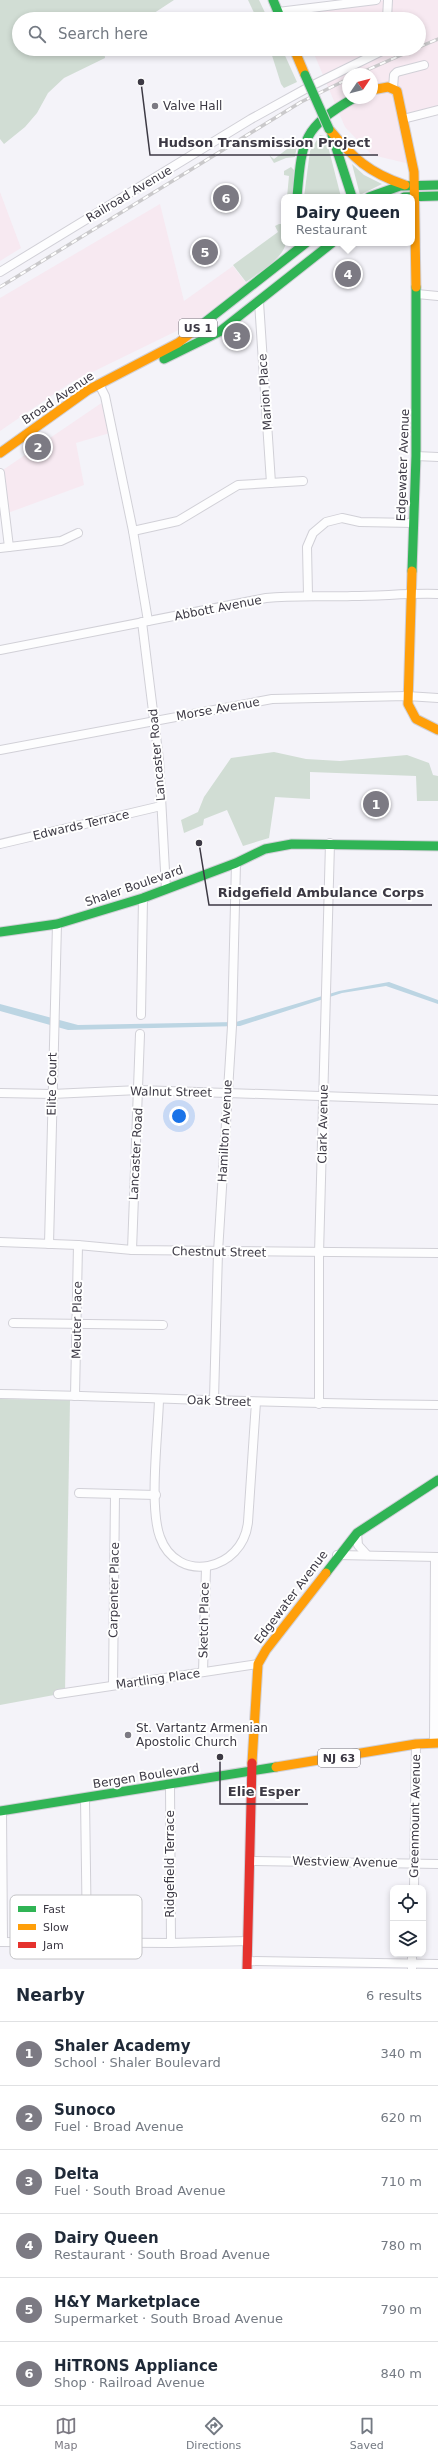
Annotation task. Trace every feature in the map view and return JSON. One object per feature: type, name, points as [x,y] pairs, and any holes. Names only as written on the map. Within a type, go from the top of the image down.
[{"type":"street","points":[[273,0],[278,12]]},
{"type":"street","points":[[298,12],[376,0]]},
{"type":"street","points":[[387,12],[388,0]]},
{"type":"street","points":[[297,56],[330,129],[351,194]]},
{"type":"street","name":"Railroad Avenue","points":[[0,272],[263,112],[372,56]]},
{"type":"street","points":[[378,88],[384,87],[393,88],[394,76],[397,72],[424,65]]},
{"type":"street","name":"Edgewater Avenue","points":[[393,88],[400,96],[403,119],[414,172],[410,185],[414,194]]},
{"type":"street","points":[[297,194],[301,151],[307,132],[330,111],[343,104]]},
{"type":"street","points":[[403,119],[438,110]]},
{"type":"street","points":[[330,129],[354,159],[370,172],[410,185]]},
{"type":"street","points":[[376,194],[390,188],[410,185],[438,185]]},
{"type":"street","points":[[415,196],[438,196]]},
{"type":"street","name":"Edgewater Avenue","points":[[415,196],[416,456],[407,696],[408,709],[414,718],[438,730]]},
{"type":"street","points":[[284,260],[288,246]]},
{"type":"street","name":"US 1","points":[[133,368],[185,338],[302,246]]},
{"type":"street","name":"US 1","points":[[133,368],[161,361],[198,344],[219,332],[328,246]]},
{"type":"street","points":[[257,281],[255,292],[259,302]]},
{"type":"street","points":[[416,294],[438,296]]},
{"type":"street","name":"Marion Place","points":[[259,302],[271,483]]},
{"type":"street","name":"Broad Avenue","points":[[0,453],[99,384],[133,368]]},
{"type":"street","name":"Lancaster Road","points":[[99,384],[105,396],[133,531],[145,621],[155,721],[166,889]]},
{"type":"street","points":[[416,456],[438,457]]},
{"type":"street","points":[[0,473],[9,547]]},
{"type":"street","points":[[133,531],[178,521],[238,485],[303,481]]},
{"type":"street","points":[[308,595],[307,547],[313,533],[326,522],[342,518],[360,522],[414,523]]},
{"type":"street","points":[[0,548],[61,541],[78,533]]},
{"type":"street","name":"Abbott Avenue","points":[[0,650],[260,599],[308,595],[352,596],[411,593],[438,594]]},
{"type":"street","name":"Morse Avenue","points":[[0,750],[272,699],[407,696],[438,698]]},
{"type":"street","name":"Edwards Terrace","points":[[0,844],[161,806]]},
{"type":"street","name":"Shaler Boulevard","points":[[0,932],[32,929],[57,924],[143,898],[236,864],[265,849],[292,844],[330,843],[438,846]]},
{"type":"street","name":"Clark Avenue","points":[[318,1404],[323,1097],[330,843]]},
{"type":"street","name":"Hamilton Avenue","points":[[214,1399],[218,1252],[232,1024],[236,864]]},
{"type":"street","points":[[141,1014],[143,898]]},
{"type":"street","name":"Elite Court","points":[[48,1244],[53,1015],[57,924]]},
{"type":"street","name":"Lancaster Road","points":[[132,1250],[140,1034]]},
{"type":"street","name":"Walnut Street","points":[[0,1093],[52,1094],[139,1090],[438,1100]]},
{"type":"street","name":"Chestnut Street","points":[[0,1242],[78,1245],[132,1250],[320,1254],[438,1253]]},
{"type":"street","name":"Meuter Place","points":[[75,1396],[78,1324],[78,1245]]},
{"type":"street","points":[[13,1322],[163,1325]]},
{"type":"street","name":"Oak Street","points":[[0,1394],[159,1400],[214,1399],[318,1404],[438,1405]]},
{"type":"street","points":[[159,1400],[156,1522],[164,1545],[176,1559],[206,1568],[228,1559],[235,1552],[245,1537],[248,1522],[256,1402]]},
{"type":"street","name":"Edgewater Avenue","points":[[247,1965],[251,1875],[252,1772],[258,1664],[266,1650],[337,1555],[357,1533],[438,1480]]},
{"type":"street","points":[[79,1493],[156,1494]]},
{"type":"street","name":"Carpenter Place","points":[[113,1685],[115,1494]]},
{"type":"street","points":[[357,1533],[358,1545],[367,1555]]},
{"type":"street","points":[[337,1555],[437,1557],[436,1743]]},
{"type":"street","name":"Sketch Place","points":[[203,1672],[206,1568]]},
{"type":"street","name":"Martling Place","points":[[58,1694],[258,1664]]},
{"type":"street","name":"Bergen Boulevard","points":[[1,1811],[252,1772],[416,1744],[436,1743]]},
{"type":"street","name":"Greenmount Avenue","points":[[414,1885],[416,1744]]},
{"type":"street","name":"Ridgefield Terrace","points":[[170,1784],[171,1943]]},
{"type":"street","points":[[85,1798],[86,1895]]},
{"type":"street","points":[[1,1811],[2,1942]]},
{"type":"street","name":"Westview Avenue","points":[[251,1861],[438,1864]]},
{"type":"street","points":[[142,1943],[248,1941]]},
{"type":"street","points":[[247,1965],[412,1966],[438,1964]]},
{"type":"shaded area","points":[[0,0],[174,0],[156,12],[12,12],[12,56],[105,56],[105,58],[64,78],[48,93],[37,113],[25,127],[4,144],[0,139]]},
{"type":"shaded area","points":[[248,0],[259,0],[265,12],[254,12]]},
{"type":"shaded area","points":[[386,0],[438,0],[438,111],[402,122],[410,164],[372,155],[345,127],[315,56],[426,56],[426,12],[304,12]]},
{"type":"shaded area","points":[[272,56],[285,56],[297,82],[284,88],[281,84]]},
{"type":"shaded area","points":[[320,135],[324,136],[340,194],[304,194],[310,151]]},
{"type":"shaded area","points":[[292,137],[298,140],[295,157],[286,158],[274,163],[269,155],[274,159],[295,143]]},
{"type":"shaded area","points":[[352,164],[364,175],[382,184],[360,194]]},
{"type":"shaded area","points":[[291,167],[294,170],[292,194],[287,194],[289,176],[284,175],[284,171]]},
{"type":"shaded area","points":[[0,192],[21,248],[0,261]]},
{"type":"shaded area","points":[[160,204],[184,301],[233,266],[246,283],[197,321],[70,383],[0,431],[0,298]]},
{"type":"shaded area","points":[[281,224],[281,246],[285,246],[284,249],[275,260],[246,282],[233,265],[278,232],[275,226]]},
{"type":"shaded area","points":[[107,402],[113,432],[76,443],[84,485],[5,514],[0,472],[100,404]]},
{"type":"shaded area","points":[[274,752],[306,759],[340,761],[407,755],[429,763],[433,775],[438,776],[438,801],[417,801],[416,776],[310,772],[310,799],[275,797],[269,838],[243,846],[227,810],[204,819],[203,825],[184,833],[181,820],[198,812],[204,797],[231,758]]},
{"type":"shaded area","points":[[0,1399],[70,1400],[65,1693],[0,1705]]},
{"type":"water","points":[[389,982],[438,1000],[438,1004],[386,986],[342,993],[240,1026],[68,1030],[0,1011],[0,1004],[78,1025],[236,1022],[339,991]]},
{"type":"railway","points":[[426,44],[438,39]]},
{"type":"railway","points":[[372,68],[399,56]]},
{"type":"railway","points":[[0,287],[301,102],[342,82]]},
{"type":"traffic: fast","points":[[273,0],[278,12]]},
{"type":"traffic: fast","points":[[305,75],[329,129]]},
{"type":"traffic: fast","points":[[297,194],[301,162],[308,137],[314,127],[324,118],[345,104]]},
{"type":"traffic: fast","points":[[332,135],[351,194]]},
{"type":"traffic: fast","points":[[377,194],[400,186],[438,185]]},
{"type":"traffic: fast","points":[[415,197],[438,196]]},
{"type":"traffic: fast","points":[[200,326],[302,246]]},
{"type":"traffic: fast","points":[[164,359],[219,332],[328,246]]},
{"type":"traffic: fast","points":[[412,571],[416,456],[416,287]]},
{"type":"traffic: fast","points":[[0,932],[57,924],[143,898],[236,863],[265,849],[292,844],[438,846]]},
{"type":"traffic: fast","points":[[326,1573],[357,1533],[438,1480]]},
{"type":"traffic: fast","points":[[0,1811],[276,1767]]},
{"type":"traffic: slow","points":[[297,56],[305,75]]},
{"type":"traffic: slow","points":[[378,89],[388,87],[397,91],[414,172],[414,194]]},
{"type":"traffic: slow","points":[[329,129],[354,156],[371,170],[405,185]]},
{"type":"traffic: slow","points":[[415,230],[416,287]]},
{"type":"traffic: slow","points":[[0,453],[88,390],[178,343],[200,326]]},
{"type":"traffic: slow","points":[[412,571],[408,704],[416,719],[438,730]]},
{"type":"traffic: slow","points":[[252,1763],[258,1664],[266,1650],[326,1573]]},
{"type":"traffic: slow","points":[[276,1767],[416,1744],[438,1743]]},
{"type":"traffic: jam","points":[[247,1969],[252,1763]]},
{"type":"place","name":"Hudson Transmission Project","points":[[141,82]]},
{"type":"place","name":"Valve Hall","points":[[155,106]]},
{"type":"place","name":"HiTRONS Appliance","points":[[226,198]]},
{"type":"place","name":"H&Y Marketplace","points":[[205,252]]},
{"type":"place","name":"Dairy Queen","points":[[348,274]]},
{"type":"place","name":"Delta","points":[[237,336]]},
{"type":"place","name":"Sunoco","points":[[38,447]]},
{"type":"place","name":"Shaler Academy","points":[[376,804]]},
{"type":"place","name":"Ridgefield Ambulance Corps","points":[[199,843]]},
{"type":"place","name":"St. Vartantz Armenian Apostolic Church","points":[[128,1735]]},
{"type":"place","name":"Elie Esper","points":[[220,1757]]}]
